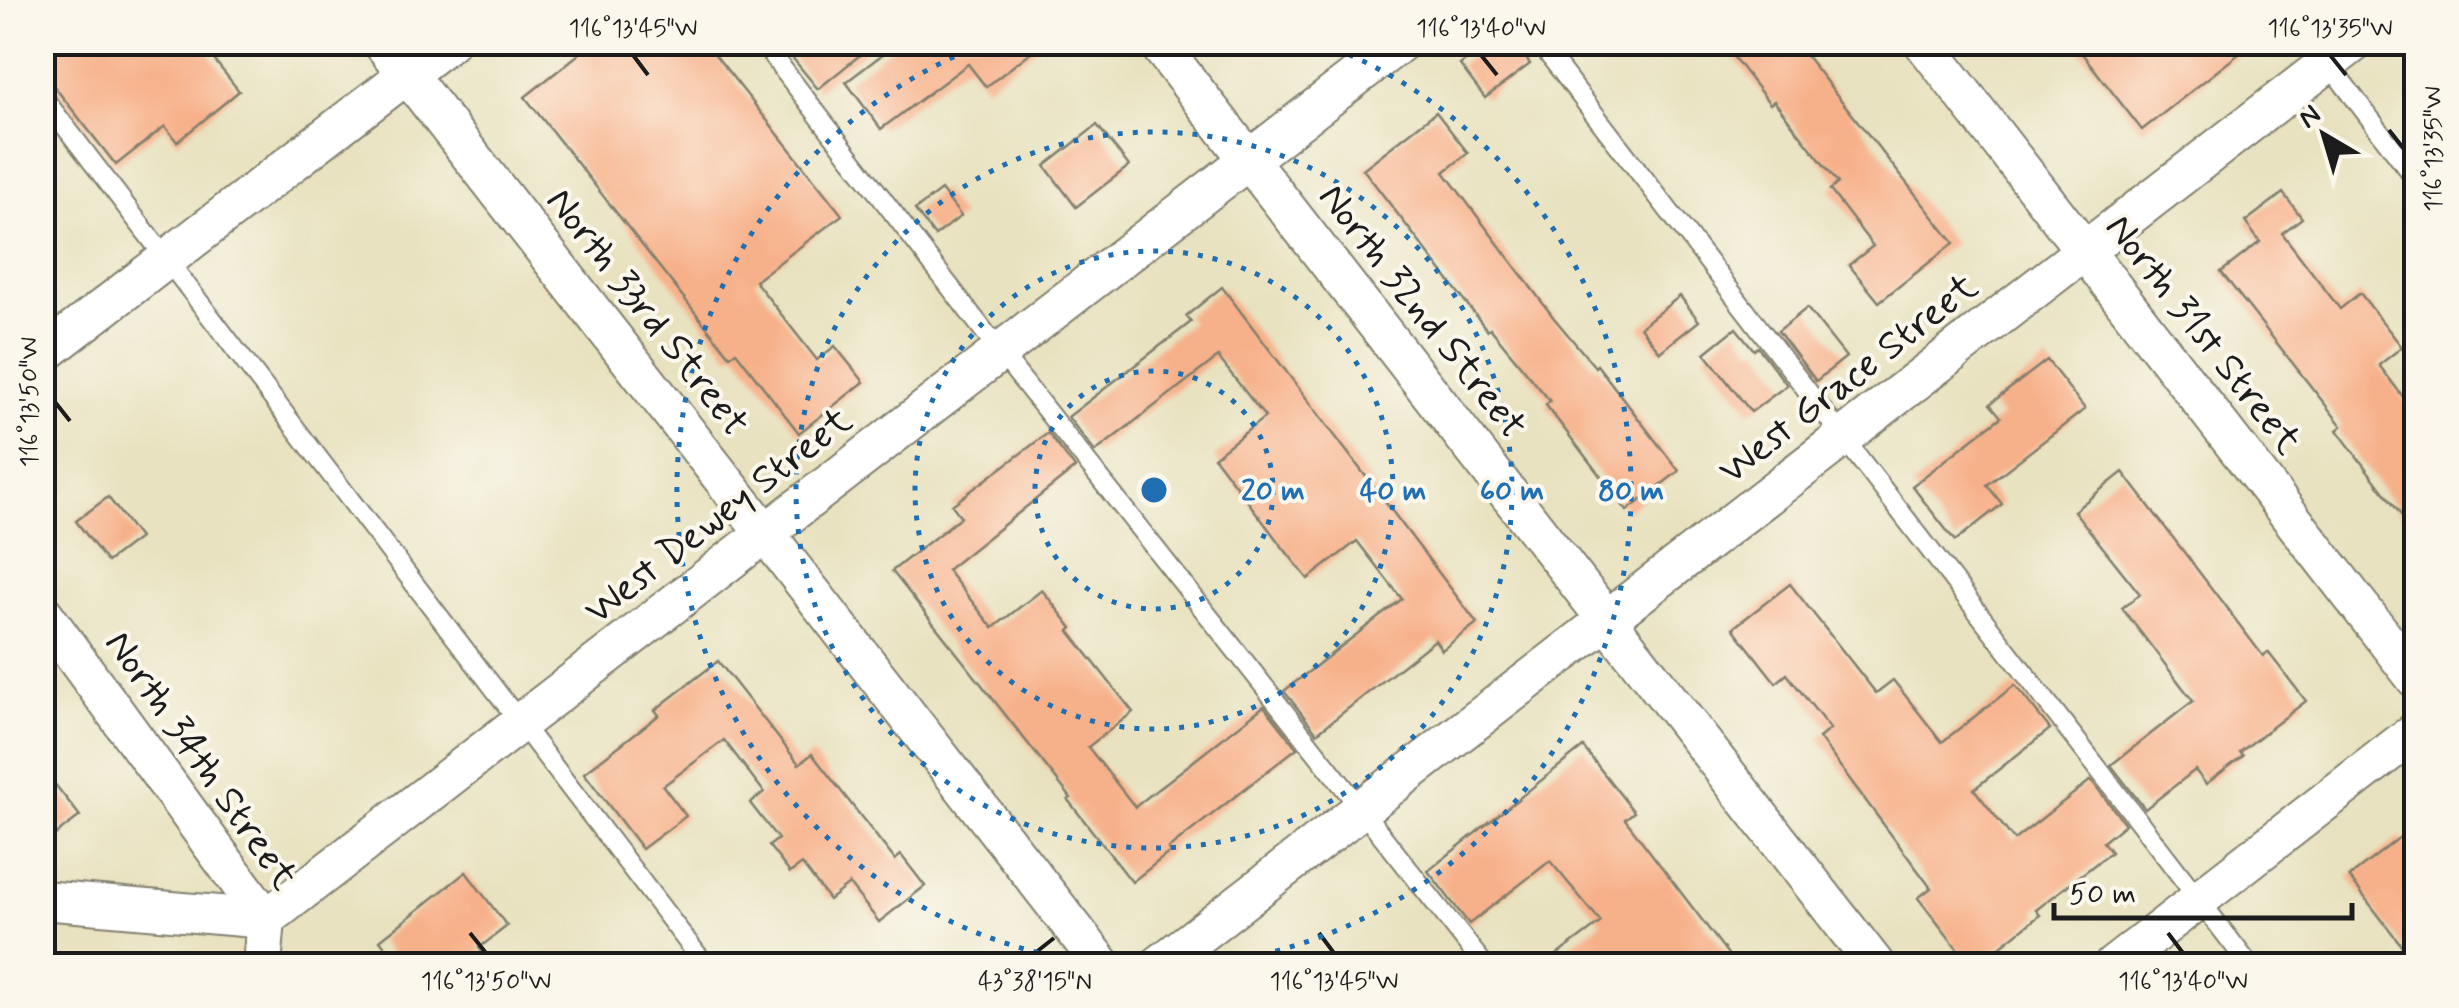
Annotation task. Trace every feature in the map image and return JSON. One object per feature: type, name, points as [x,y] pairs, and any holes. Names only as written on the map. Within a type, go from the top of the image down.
[{"type":"street","name":"North 33rd Street","points":[[382,42],[1102,966]]},
{"type":"street","points":[[42,356],[448,42]]},
{"type":"street","name":"North 32nd Street","points":[[1158,42],[1876,966]]},
{"type":"street","name":"West Dewey Street","points":[[266,919],[1401,42]]},
{"type":"street","name":"North 31st Street","points":[[1923,42],[2416,679]]},
{"type":"street","name":"West Grace Street","points":[[1158,966],[2084,250],[2331,49]]},
{"type":"street","name":"North 34th Street","points":[[42,612],[266,919],[262,966]]},
{"type":"street","points":[[2113,966],[2416,731]]},
{"type":"street","points":[[42,900],[266,919]]},
{"type":"lane","points":[[762,42],[1000,352],[1485,966]]},
{"type":"lane","points":[[1539,42],[2250,966]]},
{"type":"lane","points":[[2331,49],[2416,179]]},
{"type":"lane","points":[[42,96],[706,966]]},
{"type":"building","points":[[42,42],[200,42],[239,91],[177,142],[165,126],[116,165],[42,71]]},
{"type":"building","points":[[594,42],[705,42],[842,215],[755,281],[817,360],[835,346],[864,382],[799,433],[736,352],[730,356],[525,97]]},
{"type":"building","points":[[808,42],[876,42],[818,89],[791,56]]},
{"type":"building","points":[[899,42],[1044,42],[986,87],[968,64],[881,129],[846,82]]},
{"type":"building","points":[[1490,42],[1514,42],[1530,64],[1485,98],[1460,65]]},
{"type":"building","points":[[1722,42],[1795,42],[1954,243],[1879,302],[1849,265],[1873,246],[1830,190],[1838,183]]},
{"type":"building","points":[[2073,42],[2254,42],[2142,130]]},
{"type":"building","points":[[1436,112],[1468,153],[1444,172],[1554,318],[1597,365],[1679,471],[1627,511],[1546,405],[1550,401],[1490,328],[1487,330],[1363,169]]},
{"type":"building","points":[[1097,125],[1129,166],[1076,207],[1045,166]]},
{"type":"building","points":[[941,190],[961,216],[935,236],[915,210]]},
{"type":"building","points":[[2283,193],[2302,218],[2282,233],[2340,309],[2360,293],[2402,347],[2379,365],[2416,414],[2416,535],[2337,430],[2342,426],[2221,272],[2260,242],[2245,222]]},
{"type":"building","points":[[1222,287],[1477,623],[1442,650],[1435,640],[1317,733],[1284,691],[1402,599],[1357,541],[1308,579],[1277,540],[1214,457],[1265,417],[1218,357],[1095,452],[1068,417],[1191,322],[1186,316]]},
{"type":"building","points":[[1680,296],[1699,321],[1660,352],[1640,327]]},
{"type":"building","points":[[1807,308],[1846,357],[1816,381],[1778,331]]},
{"type":"building","points":[[1736,328],[1754,350],[1758,347],[1787,385],[1751,412],[1705,353]]},
{"type":"building","points":[[2047,360],[2085,409],[1987,485],[2002,504],[1955,541],[1912,486],[2001,417],[1990,404]]},
{"type":"building","points":[[1048,433],[1075,468],[947,570],[993,628],[1042,590],[1133,712],[1088,747],[1135,807],[1264,706],[1297,748],[1132,882],[1068,800],[1071,798],[892,571],[961,517],[952,505]]},
{"type":"building","points":[[2123,472],[2263,656],[2268,652],[2306,701],[2206,784],[2195,770],[2145,809],[2111,765],[2193,701],[2122,608],[2140,594],[2074,511]]},
{"type":"building","points":[[108,497],[139,538],[107,562],[76,521]]},
{"type":"building","points":[[1790,584],[1876,693],[1893,680],[1942,742],[2015,685],[2050,729],[1974,789],[2014,840],[2091,780],[2125,824],[2103,842],[2111,852],[2036,910],[2040,915],[1976,966],[1971,966],[1918,898],[1931,888],[1819,738],[1830,729],[1787,674],[1776,683],[1733,628]]},
{"type":"building","points":[[718,661],[799,764],[812,754],[895,860],[901,855],[925,886],[879,922],[849,884],[829,900],[802,864],[790,873],[769,846],[778,839],[750,803],[764,792],[724,740],[663,786],[686,816],[642,849],[584,773],[659,715],[655,710]]},
{"type":"building","points":[[1583,747],[1634,812],[1625,819],[1737,966],[1542,966],[1601,922],[1550,861],[1469,924],[1428,871]]},
{"type":"building","points":[[42,768],[80,816],[42,845]]},
{"type":"building","points":[[2400,837],[2416,859],[2416,964],[2349,877]]},
{"type":"building","points":[[466,872],[507,926],[479,948],[493,966],[400,966],[380,940]]}]
